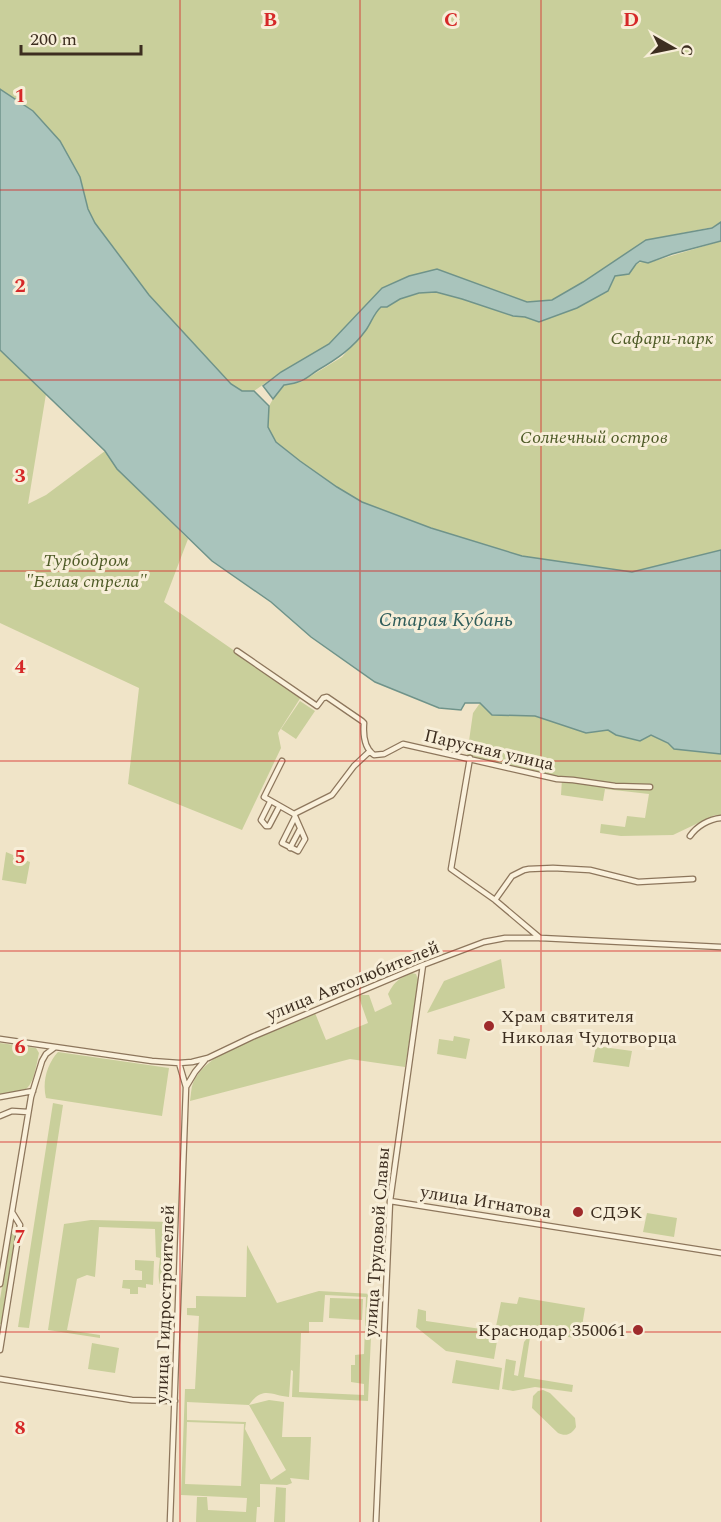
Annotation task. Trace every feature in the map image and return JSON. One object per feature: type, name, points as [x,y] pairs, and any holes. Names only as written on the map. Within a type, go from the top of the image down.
[{"type":"street","points":[[237,651],[318,706],[322,698],[327,697],[362,721],[364,726],[363,735],[370,752],[354,766],[332,795],[295,816],[282,843],[298,851],[305,839],[295,816],[264,797],[282,761]]},
{"type":"street","name":"Парусная улица","points":[[370,752],[374,755],[384,754],[403,744],[557,779],[615,786],[650,787]]},
{"type":"street","points":[[470,758],[451,869],[495,900],[541,938]]},
{"type":"street","points":[[270,802],[261,820],[266,826],[269,826],[279,807]]},
{"type":"street","points":[[690,836],[694,830],[710,820],[721,818]]},
{"type":"street","points":[[290,848],[300,829]]},
{"type":"street","points":[[495,900],[517,873],[536,868],[590,870],[638,882],[693,879]]},
{"type":"street","name":"улица Автолюбителей","points":[[0,1040],[179,1063],[208,1058],[252,1037],[423,965],[484,942],[505,938],[541,938],[721,947]]},
{"type":"street","name":"улица Трудовой Славы","points":[[376,1522],[390,1201],[423,965]]},
{"type":"street","points":[[0,1284],[33,1091],[46,1054],[57,1047]]},
{"type":"street","points":[[186,1087],[195,1072],[208,1058]]},
{"type":"street","name":"улица Гидростроителей","points":[[170,1522],[186,1087],[179,1063]]},
{"type":"street","points":[[0,1097],[33,1091]]},
{"type":"street","points":[[0,1116],[12,1111],[28,1112]]},
{"type":"street","name":"улица Игнатова","points":[[390,1201],[721,1253]]},
{"type":"street","points":[[0,1350],[20,1225],[12,1212]]},
{"type":"street","points":[[8,1234],[11,1232],[18,1236]]},
{"type":"street","points":[[0,1378],[132,1400],[175,1401]]},
{"type":"green space","points":[[0,0],[721,0],[721,222],[713,227],[646,240],[552,300],[527,302],[437,269],[353,320],[329,344],[254,391],[242,391],[231,384],[149,295],[95,223],[88,209],[80,177],[33,111],[0,89]]},
{"type":"green space","name":"Солнечный остров","points":[[721,241],[721,550],[632,572],[522,556],[415,523],[362,502],[337,487],[276,442],[268,427],[269,406],[284,385],[301,382],[342,357],[366,330],[376,311],[400,299],[427,291],[445,293],[513,316],[539,322],[577,308],[608,291],[615,276],[629,274],[638,264]]},
{"type":"green space","name":"Турбодром \"Белая стрела\"","points":[[0,350],[46,394],[28,504],[46,495],[105,451],[117,469],[188,539],[164,602],[301,697],[278,733],[281,748],[242,830],[128,784],[139,688],[0,623]]},
{"type":"green space","points":[[300,701],[315,711],[296,739],[281,729]]},
{"type":"green space","points":[[480,703],[492,715],[536,716],[586,733],[608,730],[616,735],[645,737],[651,735],[668,743],[674,749],[721,754],[721,816],[715,815],[673,835],[621,836],[600,833],[601,824],[625,827],[627,816],[645,818],[649,794],[605,789],[603,801],[561,795],[562,779],[467,755],[473,713]]},
{"type":"green space","points":[[6,852],[30,862],[26,884],[2,880]]},
{"type":"green space","points":[[501,959],[505,988],[427,1013],[444,981]]},
{"type":"green space","points":[[412,973],[416,974],[419,982],[405,1067],[350,1059],[190,1101],[193,1083],[201,1071],[229,1049],[315,1013],[326,1040],[368,1023],[358,995],[369,995],[375,1012],[392,1004],[388,994],[393,986],[400,979]]},
{"type":"green space","points":[[454,1036],[470,1039],[466,1059],[437,1054],[439,1039],[453,1041]]},
{"type":"green space","points":[[0,1043],[36,1048],[39,1053],[30,1085],[19,1093],[0,1096]]},
{"type":"green space","points":[[596,1046],[632,1051],[629,1067],[593,1062]]},
{"type":"green space","points":[[58,1052],[169,1068],[162,1116],[46,1098],[46,1074]]},
{"type":"green space","points":[[53,1103],[63,1105],[29,1328],[18,1327]]},
{"type":"green space","points":[[647,1213],[677,1218],[674,1237],[643,1232]]},
{"type":"green space","points":[[91,1220],[171,1222],[169,1260],[173,1261],[172,1291],[164,1291],[161,1288],[160,1258],[156,1257],[155,1229],[99,1227],[95,1277],[87,1275],[77,1279],[67,1330],[100,1335],[100,1338],[48,1330],[64,1224]]},
{"type":"green space","points":[[11,1233],[16,1235],[2,1324],[0,1324],[0,1299]]},
{"type":"green space","points":[[247,1245],[277,1303],[319,1291],[373,1294],[368,1401],[292,1397],[293,1371],[291,1370],[289,1397],[263,1393],[249,1405],[269,1400],[284,1402],[282,1437],[311,1437],[309,1480],[290,1478],[292,1483],[287,1485],[260,1484],[260,1507],[257,1507],[256,1522],[196,1522],[197,1497],[207,1497],[208,1510],[246,1512],[247,1498],[181,1495],[185,1389],[195,1389],[199,1316],[187,1315],[187,1308],[196,1308],[196,1296],[246,1297]],"holes":[[[325,1295],[366,1297],[364,1354],[355,1355],[355,1365],[351,1365],[351,1382],[364,1384],[364,1395],[299,1392],[301,1333],[309,1333],[309,1322],[323,1322]],[[187,1402],[249,1405],[286,1470],[271,1480],[245,1429],[246,1422],[187,1420]],[[187,1422],[244,1424],[241,1486],[185,1484]]]},
{"type":"green space","points":[[135,1260],[154,1261],[153,1285],[146,1284],[146,1288],[138,1287],[138,1294],[130,1294],[130,1289],[122,1288],[123,1280],[142,1280],[142,1271],[135,1270]]},
{"type":"green space","points":[[519,1297],[585,1308],[580,1339],[526,1330],[519,1339],[498,1335],[494,1359],[446,1351],[416,1327],[418,1309],[426,1311],[426,1321],[495,1331],[501,1302],[517,1304]]},
{"type":"green space","points":[[330,1298],[363,1299],[362,1320],[329,1318]]},
{"type":"green space","points":[[530,1337],[524,1377],[573,1385],[572,1392],[535,1387],[513,1391],[502,1389],[506,1359],[516,1361],[514,1375],[518,1376],[524,1342]]},
{"type":"green space","points":[[92,1343],[119,1348],[115,1373],[88,1369]]},
{"type":"green space","points":[[456,1360],[502,1368],[499,1390],[452,1383]]},
{"type":"green space","points":[[543,1390],[550,1393],[575,1418],[576,1427],[571,1433],[564,1435],[558,1433],[532,1408],[533,1396]]},
{"type":"green space","points":[[276,1487],[286,1488],[285,1522],[274,1522]]},
{"type":"water","name":"Старая Кубань","points":[[0,89],[33,111],[60,141],[80,177],[88,209],[95,223],[149,295],[231,384],[242,391],[254,391],[269,406],[268,427],[276,442],[337,487],[362,502],[431,528],[522,556],[632,572],[721,550],[721,754],[674,749],[668,743],[651,735],[640,741],[616,735],[608,730],[586,733],[535,716],[492,715],[480,703],[465,703],[461,710],[439,708],[375,682],[311,637],[271,602],[212,561],[117,469],[105,451],[0,350]]},
{"type":"water","points":[[721,222],[721,241],[648,263],[640,261],[629,274],[615,276],[608,291],[577,308],[539,322],[436,292],[419,293],[400,299],[387,307],[381,307],[366,330],[350,348],[306,378],[284,385],[273,399],[263,386],[281,372],[329,344],[382,288],[409,276],[437,269],[527,302],[552,300],[646,240],[712,228]]},
{"type":"place","name":"Храм святителя Николая Чудотворца","points":[[489,1026]]},
{"type":"place","name":"СДЭК","points":[[578,1212]]},
{"type":"place","name":"Краснодар 350061","points":[[638,1330]]},
{"type":"park label","name":"Сафари-парк","points":[[662,338]]}]
